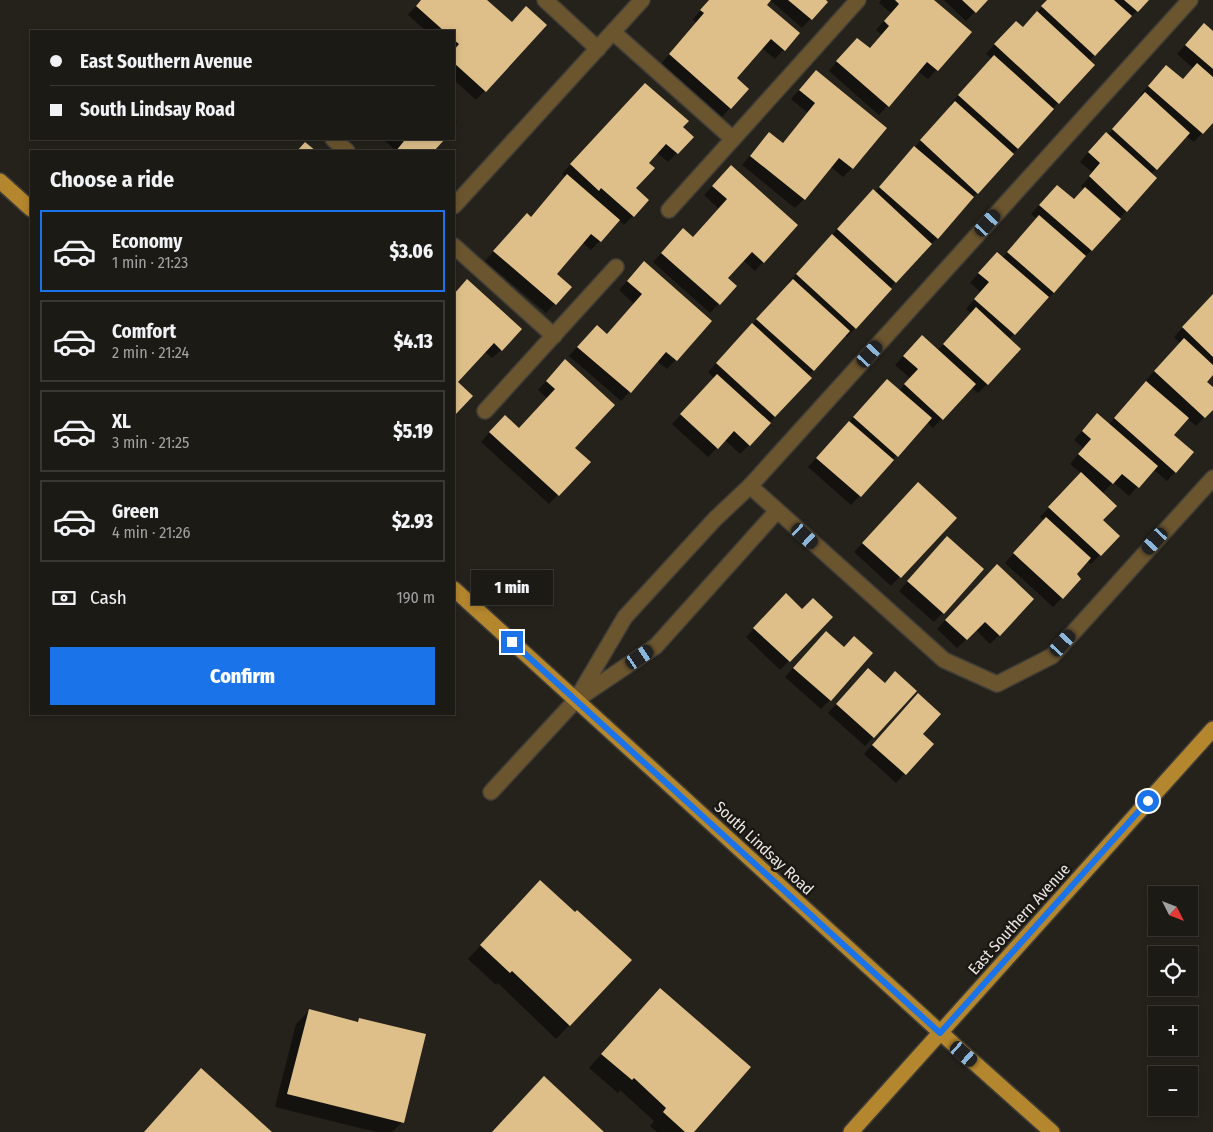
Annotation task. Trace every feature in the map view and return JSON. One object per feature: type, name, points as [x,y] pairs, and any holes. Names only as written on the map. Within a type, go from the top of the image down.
[{"type":"main road","points":[[0,181],[30,208]]},
{"type":"main road","name":"South Lindsay Road","points":[[455,590],[940,1033],[1052,1132]]},
{"type":"main road","name":"East Southern Avenue","points":[[851,1132],[1213,729]]},
{"type":"street","points":[[545,0],[598,49]]},
{"type":"street","points":[[455,205],[642,0]]},
{"type":"street","points":[[669,210],[858,0]]},
{"type":"street","points":[[490,792],[576,700],[625,617],[715,518],[750,486],[1190,0]]},
{"type":"street","points":[[613,32],[733,139]]},
{"type":"street","points":[[334,140],[346,150]]},
{"type":"street","points":[[455,247],[554,336]]},
{"type":"street","points":[[485,410],[616,267]]},
{"type":"street","points":[[750,486],[944,660],[997,684],[1052,656],[1213,478]]},
{"type":"street","points":[[576,700],[656,646],[777,511]]},
{"type":"building","points":[[421,0],[487,0],[512,22],[526,6],[547,25],[486,92],[455,64],[455,49],[459,44],[455,41],[455,30],[443,30],[416,6]]},
{"type":"building","points":[[709,0],[771,0],[767,5],[800,33],[785,51],[771,39],[737,78],[749,89],[731,109],[669,54],[704,13],[700,10]]},
{"type":"building","points":[[788,0],[826,0],[828,2],[812,20]]},
{"type":"building","points":[[895,0],[934,0],[972,32],[938,71],[927,62],[889,107],[836,61],[857,38],[870,48],[889,26],[884,21],[899,4]]},
{"type":"building","points":[[962,0],[988,0],[976,13]]},
{"type":"building","points":[[1047,0],[1114,0],[1132,16],[1095,56],[1041,6]]},
{"type":"building","points":[[1124,0],[1149,0],[1138,12]]},
{"type":"building","points":[[1037,11],[1095,65],[1059,104],[994,44],[1016,21],[1023,27]]},
{"type":"building","points":[[1204,23],[1213,31],[1213,69],[1185,45]]},
{"type":"building","points":[[994,55],[1054,109],[1018,149],[958,95]]},
{"type":"building","points":[[1197,63],[1213,77],[1213,123],[1203,134],[1148,86],[1166,65],[1183,79]]},
{"type":"building","points":[[816,70],[887,128],[853,169],[839,158],[805,200],[750,156],[769,132],[783,143],[815,103],[799,90]]},
{"type":"building","points":[[645,83],[689,121],[683,127],[694,137],[678,154],[666,144],[649,163],[655,168],[636,188],[649,200],[634,217],[601,188],[599,191],[570,164]]},
{"type":"building","points":[[1145,92],[1190,133],[1157,170],[1112,129]]},
{"type":"building","points":[[955,101],[1014,154],[978,194],[920,140]]},
{"type":"building","points":[[1106,132],[1157,178],[1127,212],[1089,176],[1100,163],[1088,152]]},
{"type":"building","points":[[402,140],[444,140],[435,150],[397,150],[404,141]]},
{"type":"building","points":[[305,142],[315,150],[298,150]]},
{"type":"building","points":[[914,146],[974,197],[938,239],[879,187]]},
{"type":"building","points":[[731,165],[798,225],[764,263],[752,252],[728,278],[737,286],[720,305],[661,253],[683,228],[693,237],[727,199],[712,186]]},
{"type":"building","points":[[567,174],[620,220],[601,242],[591,234],[557,274],[572,287],[556,305],[493,251],[527,213],[531,217]]},
{"type":"building","points":[[1057,185],[1074,199],[1085,187],[1121,219],[1092,251],[1039,205]]},
{"type":"building","points":[[873,189],[932,244],[896,283],[837,229]]},
{"type":"building","points":[[1039,215],[1086,256],[1054,293],[1007,252]]},
{"type":"building","points":[[832,234],[892,289],[856,329],[796,274]]},
{"type":"building","points":[[997,252],[1049,297],[1015,335],[974,299],[989,282],[978,273]]},
{"type":"building","points":[[644,261],[712,321],[677,361],[666,352],[631,393],[577,347],[597,325],[607,334],[642,294],[627,281]]},
{"type":"building","points":[[467,279],[522,329],[502,351],[494,343],[458,382],[473,396],[455,415],[455,293]]},
{"type":"building","points":[[793,279],[850,331],[814,371],[756,319]]},
{"type":"building","points":[[1213,294],[1213,357],[1182,327]]},
{"type":"building","points":[[976,307],[1021,349],[988,385],[943,344]]},
{"type":"building","points":[[752,323],[812,378],[775,417],[716,363]]},
{"type":"building","points":[[922,335],[976,384],[943,420],[904,384],[918,369],[903,356]]},
{"type":"building","points":[[1184,338],[1213,365],[1213,375],[1207,382],[1213,387],[1213,410],[1205,418],[1154,371]]},
{"type":"building","points":[[565,359],[615,405],[575,448],[591,462],[559,496],[489,432],[505,415],[519,428],[555,389],[546,381]]},
{"type":"building","points":[[717,374],[771,423],[750,446],[734,431],[718,449],[680,414]]},
{"type":"building","points":[[887,379],[932,418],[898,457],[853,417]]},
{"type":"building","points":[[1146,381],[1189,418],[1174,435],[1194,452],[1176,473],[1114,418]]},
{"type":"building","points":[[1097,413],[1158,466],[1139,488],[1122,474],[1113,484],[1078,454],[1091,439],[1082,431]]},
{"type":"building","points":[[849,421],[894,460],[861,497],[816,458]]},
{"type":"building","points":[[1081,472],[1117,506],[1103,520],[1120,536],[1101,556],[1048,507]]},
{"type":"building","points":[[918,482],[957,518],[901,578],[862,543]]},
{"type":"building","points":[[1046,517],[1091,558],[1077,574],[1081,579],[1063,599],[1013,553]]},
{"type":"building","points":[[947,536],[984,569],[944,614],[907,581]]},
{"type":"building","points":[[997,564],[1034,599],[1000,636],[985,622],[967,640],[945,620]]},
{"type":"building","points":[[786,593],[802,609],[813,598],[833,617],[790,662],[753,628]]},
{"type":"building","points":[[826,631],[844,647],[854,636],[873,653],[831,701],[793,668]]},
{"type":"building","points":[[868,668],[885,683],[895,671],[917,691],[874,738],[836,704]]},
{"type":"building","points":[[918,693],[941,714],[923,734],[934,744],[906,775],[872,745]]},
{"type":"building","points":[[540,880],[575,912],[577,910],[632,960],[570,1026],[512,971],[510,973],[480,945]]},
{"type":"building","points":[[660,988],[751,1067],[694,1132],[685,1132],[663,1112],[666,1108],[634,1078],[632,1080],[601,1054]]},
{"type":"building","points":[[309,1009],[358,1022],[359,1018],[426,1034],[404,1123],[287,1094]]},
{"type":"building","points":[[201,1068],[272,1132],[144,1132]]},
{"type":"building","points":[[544,1076],[604,1132],[492,1132]]},
{"type":"route","points":[[512,642],[940,1033],[1148,801]]}]
